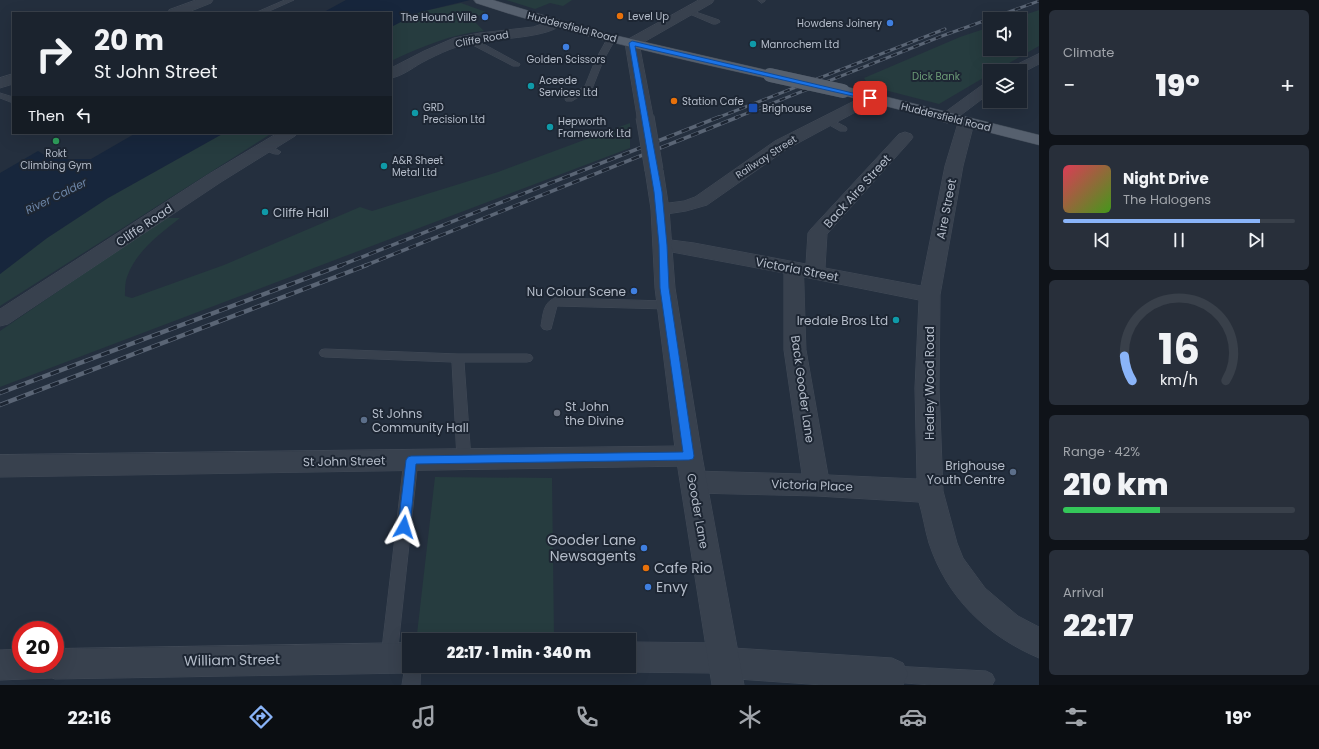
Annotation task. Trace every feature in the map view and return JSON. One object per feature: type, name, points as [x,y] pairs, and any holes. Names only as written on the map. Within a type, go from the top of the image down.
[{"type":"main road","name":"Huddersfield Road","points":[[480,0],[554,24],[843,91],[966,123],[1039,140]]},
{"type":"street","points":[[177,12],[207,0]]},
{"type":"street","points":[[632,43],[708,0]]},
{"type":"street","name":"Cliffe Road","points":[[392,73],[445,46],[468,39],[534,31],[554,24]]},
{"type":"street","name":"Gooder Lane","points":[[632,43],[660,209],[667,306],[689,456],[724,668]]},
{"type":"street","points":[[1027,64],[1039,58]]},
{"type":"street","points":[[0,84],[12,78]]},
{"type":"street","points":[[947,118],[983,91]]},
{"type":"street","name":"Railway Street","points":[[660,209],[686,206],[701,201],[781,145],[870,98]]},
{"type":"street","name":"Aire Street","points":[[930,295],[954,166],[966,123]]},
{"type":"street","name":"Cliffe Road","points":[[0,319],[215,178],[272,149],[288,134]]},
{"type":"street","name":"Back Aire Street","points":[[805,270],[818,233],[905,137]]},
{"type":"street","name":"Victoria Street","points":[[663,245],[694,249],[930,295]]},
{"type":"street","name":"Back Gooder Lane","points":[[805,270],[795,350],[817,485]]},
{"type":"street","name":"Healey Wood Road","points":[[930,295],[927,388],[930,491],[943,543],[954,567],[975,598],[1007,626],[1039,643]]},
{"type":"street","name":"St John Street","points":[[0,466],[689,456]]},
{"type":"street","name":"Victoria Place","points":[[694,482],[817,485],[930,491]]},
{"type":"street","points":[[636,659],[724,668],[892,674]]},
{"type":"street","name":"William Street","points":[[64,664],[402,660]]},
{"type":"street","points":[[0,665],[12,665]]},
{"type":"lane","points":[[261,12],[291,0]]},
{"type":"lane","points":[[687,11],[716,22]]},
{"type":"lane","points":[[569,98],[589,87],[599,61],[612,38]]},
{"type":"lane","points":[[468,39],[516,64]]},
{"type":"lane","points":[[0,95],[12,100]]},
{"type":"lane","points":[[827,120],[844,129]]},
{"type":"lane","points":[[547,326],[550,305],[555,302],[667,306]]},
{"type":"lane","points":[[325,353],[458,358],[527,358]]},
{"type":"lane","points":[[458,358],[464,459]]},
{"type":"lane","points":[[405,633],[411,460]]},
{"type":"lane","points":[[408,673],[411,685]]},
{"type":"lane","points":[[892,674],[986,680]]},
{"type":"green space","points":[[506,0],[572,0],[563,6],[550,3],[535,9]]},
{"type":"green space","points":[[461,3],[486,12],[472,19],[484,31],[448,38],[392,61],[392,26],[420,12]]},
{"type":"green space","name":"Dick Bank","points":[[1039,10],[1039,46],[1027,53],[1027,14]]},
{"type":"green space","name":"Dick Bank","points":[[983,29],[983,56],[1021,56],[1007,64],[983,64],[983,78],[939,104],[869,86],[864,78],[960,37]]},
{"type":"green space","points":[[630,123],[630,148],[0,387],[0,331],[165,218],[180,218],[149,244],[136,259],[126,279],[125,296],[132,298],[224,265],[360,207],[372,211],[498,172]]},
{"type":"green space","points":[[222,134],[270,134],[0,306],[0,274],[47,238],[108,198]]},
{"type":"green space","points":[[435,477],[552,478],[554,633],[417,633]]},
{"type":"water","points":[[346,0],[470,0],[420,12],[392,26],[392,12],[324,12]]},
{"type":"water","name":"River Calder","points":[[134,134],[222,134],[108,198],[47,238],[0,274],[0,173],[38,151],[51,159],[91,159]]},
{"type":"railway","points":[[735,118],[942,36],[1039,1]]},
{"type":"railway","points":[[717,118],[945,29]]},
{"type":"railway","points":[[339,266],[719,117]]},
{"type":"railway","points":[[364,266],[738,117]]},
{"type":"railway","points":[[0,393],[342,265]]},
{"type":"railway","points":[[0,405],[367,265]]},
{"type":"place","name":"Level Up","points":[[620,16]]},
{"type":"place","name":"The Hound Ville","points":[[485,17]]},
{"type":"place","name":"Howdens Joinery","points":[[890,23]]},
{"type":"place","name":"Manrochem Ltd","points":[[753,44]]},
{"type":"place","name":"Golden Scissors","points":[[566,47]]},
{"type":"place","name":"Aceede Services Ltd","points":[[531,86]]},
{"type":"place","name":"Station Cafe","points":[[674,101]]},
{"type":"place","name":"Brighouse","points":[[753,108]]},
{"type":"place","name":"GRD Precision Ltd","points":[[415,113]]},
{"type":"place","name":"Hepworth Framework Ltd","points":[[550,127]]},
{"type":"place","name":"Rokt Climbing Gym","points":[[56,141]]},
{"type":"place","name":"A&R Sheet Metal Ltd","points":[[384,166]]},
{"type":"place","name":"Cliffe Hall","points":[[265,212]]},
{"type":"place","name":"Nu Colour Scene","points":[[634,291]]},
{"type":"place","name":"Iredale Bros Ltd","points":[[896,320]]},
{"type":"place","name":"St John the Divine","points":[[557,413]]},
{"type":"place","name":"St Johns Community Hall","points":[[364,420]]},
{"type":"place","name":"Brighouse Youth Centre","points":[[1013,472]]},
{"type":"place","name":"Gooder Lane Newsagents","points":[[644,548]]},
{"type":"place","name":"Cafe Rio","points":[[646,568]]},
{"type":"place","name":"Envy","points":[[648,587]]},
{"type":"route","points":[[404,527],[411,460],[689,456],[665,288],[658,192],[632,43],[870,98]]}]
